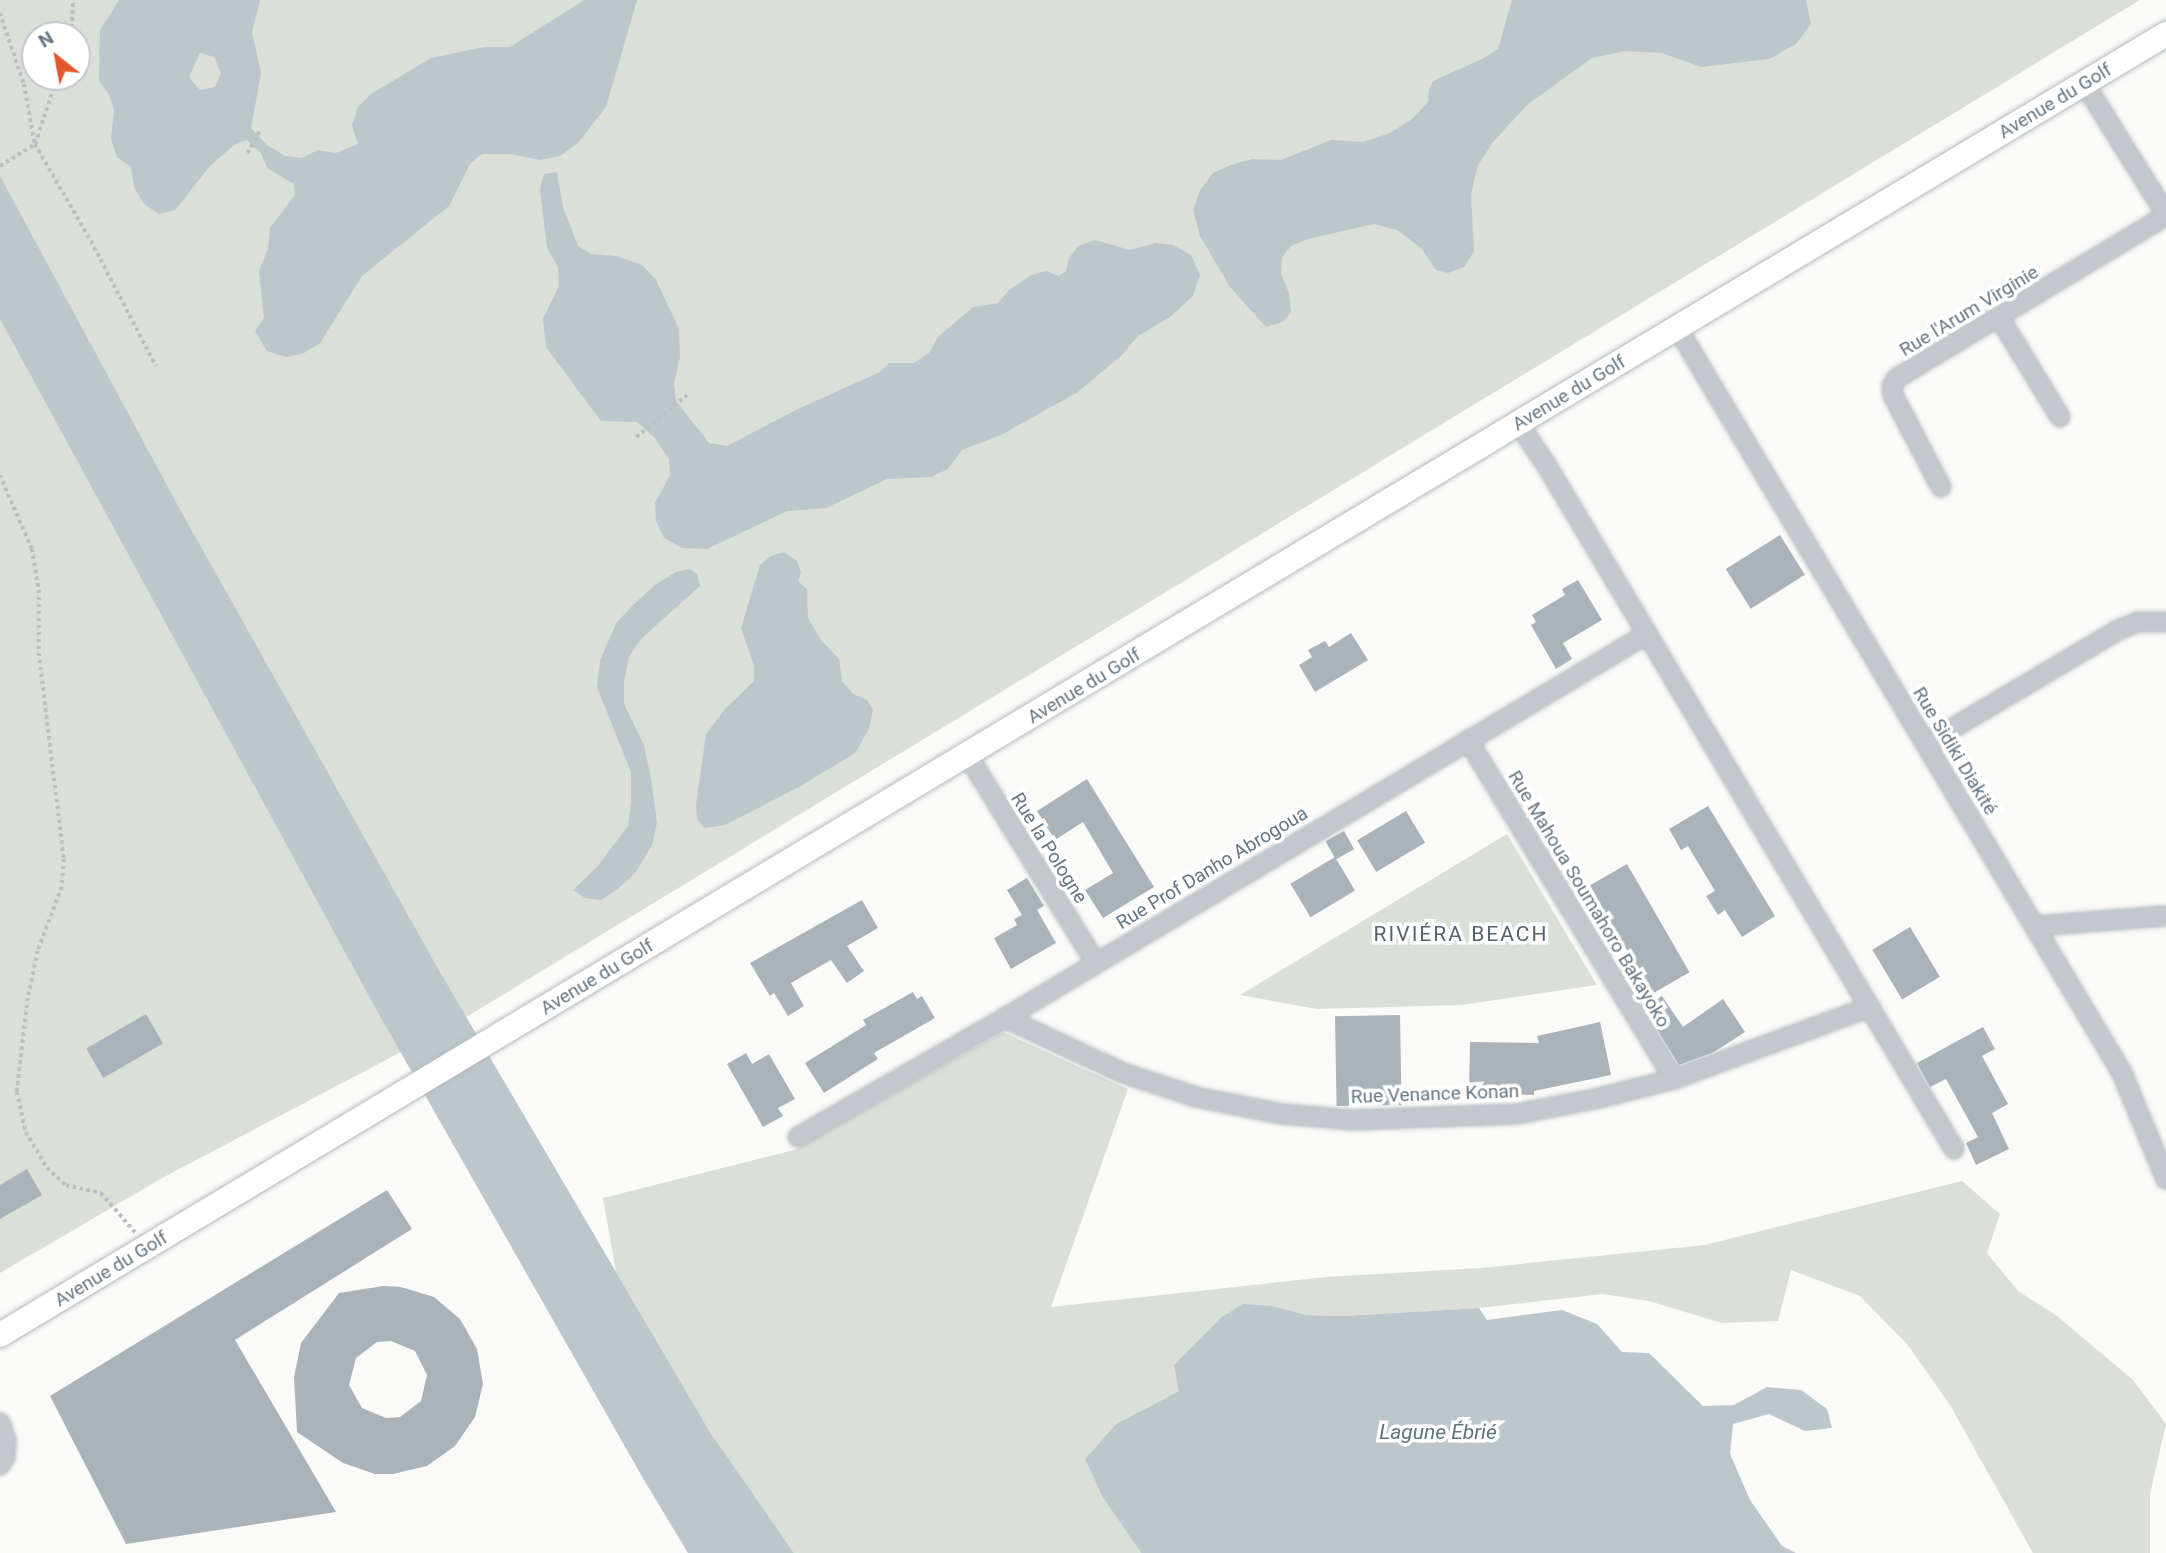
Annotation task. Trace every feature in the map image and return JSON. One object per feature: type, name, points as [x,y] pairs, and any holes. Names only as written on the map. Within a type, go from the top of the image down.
[{"type":"main road","name":"Avenue du Golf","points":[[0,1335],[2166,34]]},
{"type":"street","points":[[2084,83],[2166,215]]},
{"type":"street","name":"Rue l'Arum Virginie","points":[[1941,487],[1893,395],[1892,386],[1897,378],[2166,215]]},
{"type":"street","points":[[1999,317],[2060,417]]},
{"type":"street","name":"Rue Sidiki Diakité","points":[[1678,329],[2122,1073],[2166,1179]]},
{"type":"street","points":[[1518,423],[1954,1149]]},
{"type":"street","points":[[1926,744],[2119,630],[2138,622],[2166,622]]},
{"type":"street","name":"Rue Prof Danho Abrogoua","points":[[798,1137],[1005,1018],[1647,634]]},
{"type":"street","name":"Rue Mahoua Soumahoro Bakayoko","points":[[1468,740],[1674,1079]]},
{"type":"street","name":"Rue la Pologne","points":[[968,756],[1095,962]]},
{"type":"street","points":[[2035,926],[2166,916]]},
{"type":"street","name":"Rue Venance Konan","points":[[1005,1018],[1123,1073],[1196,1097],[1282,1114],[1353,1120],[1517,1114],[1674,1079],[1870,1007]]},
{"type":"street","points":[[0,1423],[6,1440],[5,1457],[0,1465]]},
{"type":"path","points":[[72,21],[73,0]]},
{"type":"path","points":[[0,13],[24,83],[34,144],[91,241],[156,366]]},
{"type":"path","points":[[0,166],[34,144],[52,91]]},
{"type":"path","points":[[247,153],[261,129]]},
{"type":"path","points":[[636,437],[687,395]]},
{"type":"path","points":[[0,475],[18,509],[32,549],[39,653],[64,859],[62,887],[38,951],[28,998],[18,1092],[26,1132],[47,1168],[66,1185],[101,1193],[149,1246]]},
{"type":"shaded area","points":[[0,0],[2140,0],[458,1022],[164,1177],[0,1273]]},
{"type":"shaded area","points":[[1507,834],[1597,985],[1461,1005],[1317,1009],[1240,995]]},
{"type":"shaded area","points":[[1003,1032],[1128,1089],[1051,1307],[1326,1277],[1481,1268],[1705,1245],[1962,1181],[2000,1214],[1987,1253],[2018,1291],[2057,1316],[2133,1380],[2166,1424],[2150,1494],[2150,1553],[2033,1553],[1950,1405],[1907,1344],[1860,1296],[1791,1270],[1778,1321],[1722,1323],[1649,1301],[1602,1294],[1479,1308],[1345,1316],[1306,1315],[1273,1306],[1179,1391],[1116,1424],[1085,1459],[1102,1496],[1141,1553],[794,1553],[710,1432],[616,1272],[603,1198],[794,1150]]},
{"type":"water","points":[[119,0],[260,0],[252,32],[261,73],[251,128],[267,145],[285,156],[302,158],[318,150],[336,153],[358,144],[352,125],[358,107],[371,94],[431,58],[484,47],[510,47],[584,0],[637,0],[606,107],[578,143],[560,156],[539,160],[511,154],[482,154],[470,164],[449,206],[362,276],[320,343],[304,353],[286,357],[267,351],[255,331],[264,318],[259,271],[268,249],[270,228],[295,195],[294,184],[267,168],[261,153],[247,140],[234,145],[210,166],[175,210],[159,214],[144,204],[134,187],[131,167],[117,157],[111,139],[114,110],[109,94],[99,81],[100,30]],"holes":[[[200,53],[214,57],[221,73],[215,87],[200,90],[189,77]]]},
{"type":"water","points":[[1512,0],[1806,0],[1811,24],[1796,44],[1769,59],[1701,67],[1662,53],[1625,51],[1592,58],[1528,104],[1493,142],[1478,165],[1471,194],[1474,251],[1464,267],[1448,273],[1436,270],[1421,248],[1397,230],[1374,224],[1308,239],[1291,246],[1282,257],[1281,274],[1289,293],[1291,312],[1283,322],[1266,327],[1230,287],[1200,236],[1193,210],[1200,190],[1213,173],[1231,165],[1252,159],[1281,160],[1331,140],[1363,142],[1390,133],[1412,119],[1428,102],[1433,81],[1498,49]]},
{"type":"water","points":[[557,172],[563,207],[578,246],[591,254],[616,256],[642,265],[656,280],[679,329],[680,357],[674,384],[676,401],[709,443],[727,446],[798,409],[880,372],[889,363],[914,363],[929,353],[938,337],[973,307],[998,303],[1009,290],[1031,275],[1046,271],[1059,276],[1066,271],[1069,258],[1078,246],[1095,240],[1130,250],[1156,243],[1173,245],[1191,255],[1200,275],[1193,296],[1170,317],[1138,336],[1121,356],[1078,392],[1001,435],[962,450],[948,469],[931,477],[887,479],[826,508],[787,511],[707,549],[682,548],[664,538],[656,521],[655,503],[670,475],[669,459],[654,437],[637,422],[601,421],[546,347],[543,319],[559,286],[558,267],[547,248],[540,189],[544,174]]},
{"type":"water","points":[[0,176],[183,515],[441,974],[710,1432],[794,1553],[688,1553],[644,1480],[376,1009],[0,319]]},
{"type":"water","points":[[784,552],[797,561],[801,573],[798,581],[807,589],[808,618],[821,640],[839,659],[842,681],[853,694],[867,700],[873,710],[869,729],[855,753],[799,787],[725,825],[704,828],[697,819],[696,805],[706,734],[725,709],[754,681],[754,666],[741,628],[760,565],[771,556]]},
{"type":"water","points":[[690,569],[697,574],[700,586],[641,639],[629,657],[624,681],[624,704],[644,745],[651,779],[657,822],[653,843],[636,872],[619,888],[601,900],[585,898],[573,890],[597,867],[628,826],[631,803],[631,772],[597,687],[600,660],[617,622],[634,604],[655,585],[676,572]]},
{"type":"water","name":"Lagune Ébrié","points":[[1243,1304],[1273,1306],[1306,1315],[1345,1316],[1479,1308],[1487,1320],[1562,1310],[1597,1324],[1622,1352],[1649,1353],[1703,1406],[1734,1405],[1767,1387],[1801,1390],[1827,1409],[1832,1428],[1805,1431],[1769,1414],[1733,1424],[1730,1454],[1750,1500],[1782,1546],[1796,1553],[1141,1553],[1102,1496],[1085,1459],[1116,1424],[1179,1391],[1174,1365],[1222,1317]]},
{"type":"building","points":[[1780,535],[1805,575],[1751,609],[1726,569]]},
{"type":"building","points":[[1578,580],[1602,620],[1563,643],[1572,659],[1556,669],[1531,625],[1536,622],[1532,615],[1565,595],[1562,589]]},
{"type":"building","points":[[1351,633],[1368,660],[1315,692],[1299,665],[1312,657],[1308,650],[1325,641],[1329,647]]},
{"type":"building","points":[[1087,779],[1154,887],[1103,918],[1085,890],[1113,873],[1083,822],[1055,840],[1037,811]]},
{"type":"building","points":[[1708,806],[1775,916],[1742,937],[1725,910],[1718,915],[1706,896],[1715,891],[1688,846],[1681,850],[1669,829]]},
{"type":"building","points":[[1406,811],[1425,843],[1376,872],[1357,840]]},
{"type":"building","points":[[1344,831],[1354,849],[1336,860],[1326,841]]},
{"type":"building","points":[[1335,857],[1355,890],[1311,917],[1290,884]]},
{"type":"building","points":[[1627,864],[1690,972],[1652,994],[1590,885]]},
{"type":"building","points":[[1027,878],[1044,906],[1037,910],[1056,943],[1011,969],[994,938],[1017,925],[1014,919],[1022,915],[1007,890]]},
{"type":"building","points":[[862,900],[878,928],[847,946],[864,971],[847,983],[831,960],[791,983],[804,1006],[788,1016],[774,993],[770,996],[750,963]]},
{"type":"building","points":[[1910,927],[1940,977],[1902,999],[1872,950]]},
{"type":"building","points":[[913,992],[917,999],[922,996],[935,1018],[874,1053],[878,1059],[824,1093],[805,1063],[866,1025],[863,1020]]},
{"type":"building","points":[[1662,996],[1683,1027],[1723,999],[1745,1032],[1714,1052],[1679,1065],[1644,1008]]},
{"type":"building","points":[[146,1014],[163,1043],[103,1078],[86,1048]]},
{"type":"building","points":[[1400,1015],[1402,1105],[1337,1106],[1335,1016]]},
{"type":"building","points":[[1600,1022],[1611,1075],[1534,1091],[1534,1095],[1469,1093],[1470,1042],[1539,1043],[1537,1036]]},
{"type":"building","points":[[1983,1027],[1995,1049],[1982,1056],[2008,1104],[1992,1113],[2009,1149],[1976,1165],[1966,1143],[1978,1137],[1946,1079],[1930,1087],[1917,1063]]},
{"type":"building","points":[[746,1053],[752,1064],[769,1054],[795,1099],[778,1108],[783,1116],[763,1127],[727,1064]]},
{"type":"building","points":[[27,1169],[42,1195],[0,1219],[0,1185]]},
{"type":"building","points":[[387,1190],[412,1229],[235,1340],[336,1512],[126,1544],[50,1396]]},
{"type":"building","points":[[383,1286],[401,1287],[434,1297],[460,1319],[477,1349],[483,1384],[475,1417],[455,1446],[427,1466],[393,1474],[375,1474],[343,1463],[297,1432],[294,1377],[301,1343],[339,1293]],"holes":[[[391,1341],[415,1351],[427,1375],[421,1401],[400,1417],[386,1418],[362,1408],[349,1385],[356,1358],[377,1342]]]},
{"type":"district","name":"RIVIÉRA BEACH","points":[[1461,934]]}]
